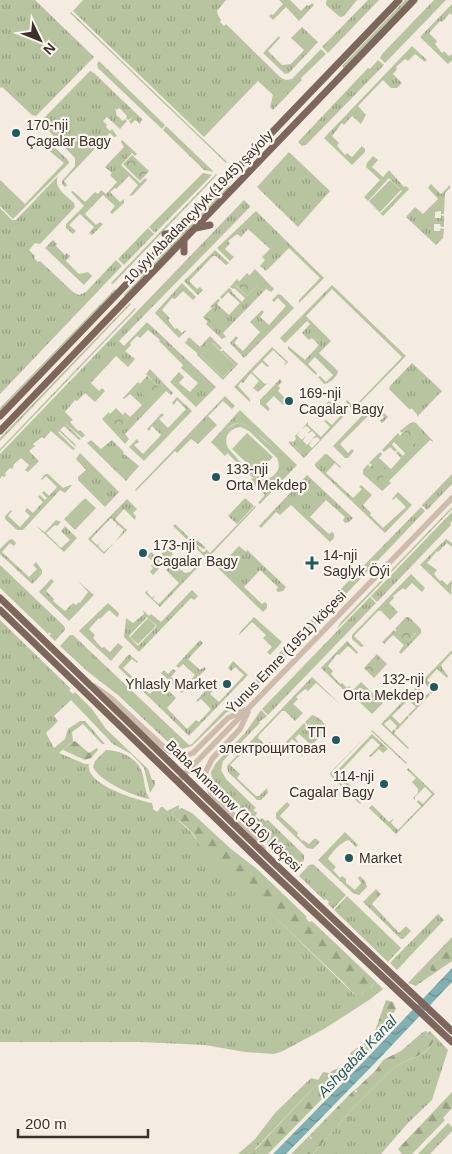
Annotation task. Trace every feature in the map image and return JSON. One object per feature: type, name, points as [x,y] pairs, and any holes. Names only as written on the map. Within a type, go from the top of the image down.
[{"type":"main road","name":"10 ýyl Abadançylyk (1945) şaýoly","points":[[0,416],[399,0]]},
{"type":"main road","name":"10 ýyl Abadançylyk (1945) şaýoly","points":[[0,431],[414,0]]},
{"type":"main road","points":[[189,219],[190,208]]},
{"type":"main road","points":[[195,228],[210,225]]},
{"type":"main road","points":[[164,234],[175,233]]},
{"type":"main road","points":[[184,240],[184,252]]},
{"type":"main road","points":[[89,323],[97,331]]},
{"type":"main road","name":"Baba Annanow (1916) köçesi","points":[[0,598],[85,680],[181,778],[408,1002],[452,1042]]},
{"type":"main road","name":"Baba Annanow (1916) köçesi","points":[[0,610],[272,861],[452,1031]]},
{"type":"street","name":"Ýunus Emre (1951) köçesi","points":[[181,778],[452,498]]},
{"type":"street","points":[[85,680],[111,698],[163,747],[179,755],[187,755],[193,752],[228,718],[250,708]]},
{"type":"street","points":[[250,708],[240,729],[212,759],[205,777],[211,793],[249,830],[272,861]]},
{"type":"green space","points":[[0,0],[35,0],[94,57],[36,116],[32,115],[2,87],[0,88]]},
{"type":"green space","points":[[83,0],[226,0],[217,11],[220,22],[224,26],[226,24],[281,78],[286,80],[292,79],[321,49],[326,54],[301,78],[302,80],[273,110],[270,107],[273,95],[258,81],[204,137],[73,11]]},
{"type":"green space","points":[[279,0],[290,0],[301,11],[307,5],[309,6],[312,3],[314,5],[299,21],[286,7],[273,20],[269,16],[273,15],[283,4]]},
{"type":"green space","points":[[327,0],[357,0],[344,16],[340,17],[326,5]]},
{"type":"green space","points":[[368,0],[379,0],[328,53],[322,47]]},
{"type":"green space","points":[[405,0],[410,0],[344,69],[342,66]]},
{"type":"green space","points":[[434,0],[446,0],[385,63],[380,58],[383,53]]},
{"type":"green space","points":[[452,4],[452,15],[450,13],[429,33],[437,41],[435,44],[442,53],[444,51],[449,56],[452,54],[452,60],[448,64],[420,37]]},
{"type":"green space","points":[[71,12],[227,162],[70,13]]},
{"type":"green space","points":[[302,27],[318,42],[289,73],[285,74],[263,53],[279,36],[280,38],[268,51],[282,65],[291,64],[304,50],[291,38]]},
{"type":"green space","points":[[412,46],[427,60],[425,62],[415,54],[408,61],[405,59],[396,67],[397,69],[393,74],[402,83],[397,88],[391,88],[383,80],[358,106],[366,115],[361,124],[352,116],[344,125],[342,123],[332,136],[339,143],[337,146],[345,155],[347,153],[352,157],[362,146],[365,149],[365,152],[352,165],[324,138]]},
{"type":"green space","points":[[378,60],[384,65],[306,145],[302,146],[298,142],[368,68],[370,69]]},
{"type":"green space","points":[[99,61],[165,125],[162,129],[98,68],[97,64]]},
{"type":"green space","points":[[90,71],[142,119],[140,124],[135,120],[131,124],[129,121],[133,117],[128,120],[122,110],[115,108],[117,116],[123,121],[125,119],[127,121],[120,129],[107,117],[103,121],[107,125],[106,127],[110,131],[112,129],[117,136],[114,137],[110,133],[64,181],[67,185],[65,187],[62,181],[75,166],[75,158],[40,122]]},
{"type":"green space","points":[[166,126],[214,172],[204,170],[163,130]]},
{"type":"green space","points":[[122,140],[137,154],[135,156],[132,153],[121,165],[140,183],[145,178],[147,180],[133,195],[129,196],[138,185],[129,176],[116,189],[110,192],[120,202],[124,199],[124,203],[112,214],[110,212],[115,206],[103,195],[85,214],[96,225],[100,222],[103,224],[92,235],[89,233],[94,227],[80,214],[69,225],[76,231],[73,234],[66,228],[66,224],[84,206],[71,192],[73,191],[85,202],[95,192],[98,194],[101,190],[106,194],[117,182],[110,175],[112,173],[105,167],[124,147],[121,142]]},
{"type":"green space","points":[[51,146],[69,163],[13,219],[0,206],[0,180],[25,204],[64,163],[47,149]]},
{"type":"green space","points":[[289,152],[330,191],[298,227],[257,187]]},
{"type":"green space","points":[[132,155],[149,171],[140,181],[123,164]]},
{"type":"green space","points":[[373,156],[378,160],[372,167],[383,177],[389,170],[404,187],[406,186],[409,189],[383,216],[368,201],[364,197],[380,180],[366,167]],"holes":[[[389,178],[402,191],[381,213],[368,201]]]},
{"type":"green space","points":[[203,173],[212,175],[155,233],[149,227]]},
{"type":"green space","points":[[216,174],[113,284],[111,283]]},
{"type":"green space","points":[[58,176],[57,184],[59,188],[74,203],[75,207],[40,244],[35,243],[29,250],[35,256],[34,258],[79,295],[86,292],[116,260],[122,266],[0,394],[0,208],[12,220],[16,220]]},
{"type":"green space","points":[[390,180],[401,190],[380,212],[369,201]]},
{"type":"green space","points":[[431,184],[441,194],[450,185],[450,188],[445,193],[444,214],[441,214],[441,211],[435,212],[435,218],[441,218],[441,215],[444,216],[444,227],[441,227],[440,224],[434,224],[434,231],[440,231],[441,228],[444,229],[443,238],[436,245],[406,217],[415,207],[423,214],[438,199],[428,188]]},
{"type":"green space","points":[[228,185],[231,187],[125,296],[124,295]]},
{"type":"green space","points":[[244,200],[250,206],[249,208],[119,341],[124,346],[147,322],[216,387],[196,407],[170,382],[179,372],[184,377],[179,383],[190,392],[198,383],[181,368],[183,365],[148,330],[140,338],[137,336],[125,351],[135,359],[128,367],[116,356],[91,383],[99,391],[102,388],[105,391],[95,402],[85,393],[77,401],[75,400],[65,412],[73,420],[70,422],[78,431],[80,430],[85,435],[82,438],[63,421],[81,439],[79,440],[64,426],[60,430],[76,447],[58,432],[75,449],[73,450],[51,431],[44,439],[42,437],[33,444],[35,446],[29,451],[39,461],[28,472],[25,470],[29,465],[21,458],[0,479],[0,454]]},
{"type":"green space","points":[[256,211],[324,278],[299,303],[299,300],[320,278],[289,248],[266,271],[260,266],[265,260],[262,257],[270,249],[248,229],[241,237],[237,234],[228,241],[230,243],[225,249],[234,257],[230,261],[217,248]]},
{"type":"green space","points":[[148,228],[154,234],[124,265],[118,259]]},
{"type":"green space","points":[[53,240],[65,255],[67,253],[70,256],[66,261],[79,274],[88,272],[92,276],[84,285],[45,248]]},
{"type":"green space","points":[[215,250],[229,263],[226,265],[216,256],[213,256],[189,281],[197,289],[200,287],[203,290],[198,295],[184,281]]},
{"type":"green space","points":[[255,269],[274,289],[271,292],[266,289],[223,333],[226,337],[222,339],[206,324],[208,321],[215,328],[214,306],[210,307],[218,299],[220,300],[217,304],[229,315],[240,303],[228,292],[222,299],[220,297],[229,288],[242,302],[245,298],[234,288],[230,287],[237,279],[240,282],[236,286],[247,296],[258,285],[249,276]]},
{"type":"green space","points":[[247,273],[259,284],[247,296],[236,285]]},
{"type":"green space","points":[[182,283],[196,297],[193,300],[183,291],[175,299],[172,298],[162,310],[170,318],[168,320],[175,329],[177,328],[182,333],[186,331],[179,338],[155,313]]},
{"type":"green space","points":[[332,285],[406,356],[354,409],[349,407],[346,402],[347,400],[352,405],[356,405],[402,357],[332,289],[306,316],[331,341],[319,353],[338,371],[333,379],[324,384],[318,377],[320,376],[326,382],[333,375],[315,357],[308,364],[317,373],[316,375],[288,349],[288,346],[305,360],[319,345],[312,338],[309,340],[302,333],[310,324],[307,321],[285,343],[280,338]]},
{"type":"green space","points":[[116,290],[0,411],[0,408]]},
{"type":"green space","points":[[278,294],[294,308],[244,358],[230,343],[236,336],[238,338],[234,343],[243,351],[260,332],[250,322],[262,310],[264,312],[260,317],[269,325],[286,306],[278,298],[274,302],[272,300]]},
{"type":"green space","points":[[131,304],[0,441],[0,438]]},
{"type":"green space","points":[[214,306],[226,317],[215,329],[203,317]]},
{"type":"green space","points":[[136,309],[0,451],[0,449]]},
{"type":"green space","points":[[210,336],[222,348],[220,350],[213,343],[201,355],[223,377],[235,365],[221,351],[223,350],[238,364],[223,380],[185,343],[189,337],[200,347]]},
{"type":"green space","points":[[212,343],[235,365],[223,377],[201,355]]},
{"type":"green space","points":[[272,347],[288,362],[284,366],[286,362],[273,350],[263,360],[269,366],[267,367],[262,362],[252,372],[265,384],[268,383],[258,392],[253,388],[259,381],[251,373],[243,383],[241,382],[238,386],[250,399],[250,402],[234,387]]},
{"type":"green space","points":[[412,363],[442,391],[417,417],[417,414],[411,408],[410,410],[389,389]]},
{"type":"green space","points":[[150,369],[173,393],[171,395],[166,391],[125,434],[129,439],[125,444],[102,419],[109,412],[110,414],[106,419],[117,430],[128,420],[123,415],[125,412],[130,417],[142,405],[130,394],[123,398],[138,382],[140,384],[136,388],[159,387],[146,374]]},
{"type":"green space","points":[[147,376],[159,387],[148,399],[136,388]]},
{"type":"green space","points":[[280,379],[282,382],[278,386],[280,388],[278,391],[287,400],[283,405],[274,396],[266,404],[270,409],[268,411],[260,404],[260,400]]},
{"type":"green space","points":[[225,396],[235,406],[232,409],[223,401],[208,416],[217,425],[198,444],[191,439],[177,453],[175,451],[136,491],[135,490]]},
{"type":"green space","points":[[177,397],[192,411],[144,461],[129,447],[137,439],[139,442],[134,445],[143,454],[161,435],[152,426],[149,431],[147,429],[162,413],[164,415],[159,419],[168,428],[186,409],[177,400],[174,405],[172,403]]},
{"type":"green space","points":[[329,401],[344,416],[304,458],[289,441],[303,454],[290,441],[293,442],[296,439],[295,436],[301,430],[297,435],[302,440],[306,435],[303,441],[307,445],[312,440],[309,445],[312,448],[320,440],[317,437],[312,439],[316,435],[312,431],[307,434],[311,430],[306,426],[302,429],[308,422],[308,425],[321,437],[330,427],[324,421],[326,420],[332,425],[341,415],[329,403],[325,405]]},
{"type":"green space","points":[[374,403],[388,417],[382,423],[380,421],[384,417],[375,409],[340,444],[348,453],[352,449],[354,451],[348,458],[345,458],[333,446]]},
{"type":"green space","points":[[116,408],[128,420],[117,431],[105,419]]},
{"type":"green space","points":[[240,410],[297,465],[260,504],[258,503],[265,495],[250,481],[253,478],[262,482],[278,477],[282,464],[279,455],[258,434],[243,424],[237,423],[228,428],[224,437],[225,448],[228,453],[225,456],[211,442]]},
{"type":"green space","points":[[413,422],[433,442],[430,440],[389,481],[391,483],[382,491],[363,474],[363,470],[368,464],[370,467],[366,472],[377,461],[372,465],[369,463],[380,452],[382,454],[379,458],[391,469],[401,458],[396,453],[398,451],[403,456],[405,453],[394,442],[392,445],[397,450],[395,452],[390,447],[384,452],[382,450],[398,433],[400,436],[408,428],[402,433],[400,431]]},
{"type":"green space","points":[[239,423],[252,429],[279,455],[282,468],[275,480],[266,483],[257,480],[226,451],[223,437],[227,430]],"holes":[[[241,427],[249,431],[277,458],[278,469],[271,478],[257,476],[228,448],[226,440],[230,431]]]},
{"type":"green space","points":[[408,428],[419,439],[408,451],[396,440]]},
{"type":"green space","points":[[247,433],[273,457],[257,473],[232,449]]},
{"type":"green space","points":[[91,440],[101,449],[112,440],[123,453],[139,466],[126,481],[87,443]]},
{"type":"green space","points":[[80,453],[119,492],[105,507],[78,480],[78,477],[86,470],[76,459]]},
{"type":"green space","points":[[325,454],[341,467],[335,463],[326,473],[353,498],[362,489],[359,487],[361,485],[372,495],[363,505],[383,528],[406,507],[396,497],[392,499],[398,492],[412,505],[385,533],[315,466]]},
{"type":"green space","points":[[376,461],[388,472],[377,483],[365,472]]},
{"type":"green space","points":[[45,474],[48,474],[63,488],[72,485],[65,493],[60,490],[23,530],[17,530],[5,519],[5,516],[11,510],[8,516],[20,527],[30,516],[25,511],[27,508],[33,513],[43,502],[38,497],[40,495],[45,500],[47,498],[42,493],[44,491],[49,496],[57,487],[46,476],[41,479]]},
{"type":"green space","points":[[452,474],[452,484],[427,510],[422,505]]},
{"type":"green space","points":[[307,475],[353,518],[345,523],[343,520],[345,517],[326,500],[310,517],[329,534],[332,532],[334,534],[334,538],[330,542],[291,505],[280,515],[276,512],[261,528],[259,526]]},
{"type":"green space","points":[[85,498],[96,508],[75,530],[64,519]]},
{"type":"green space","points":[[245,498],[254,506],[237,524],[228,516]]},
{"type":"green space","points":[[127,499],[137,509],[133,513],[136,516],[135,520],[124,509],[115,519],[127,530],[115,542],[124,530],[118,525],[116,527],[117,524],[111,518],[91,539],[97,545],[100,543],[98,546],[104,552],[114,543],[104,554],[88,539]]},
{"type":"green space","points":[[255,506],[207,559],[173,526],[175,524],[192,542],[195,542],[196,539],[206,548],[203,549],[195,543],[202,552],[205,552],[206,549],[210,553]]},
{"type":"green space","points":[[421,507],[425,511],[343,597],[338,592]]},
{"type":"green space","points":[[452,507],[452,509],[337,629],[341,622]]},
{"type":"green space","points":[[452,512],[451,525],[377,602],[371,596]]},
{"type":"green space","points":[[56,520],[61,522],[46,533],[61,548],[70,540],[61,531],[65,526],[77,538],[64,552],[36,526],[45,532]]},
{"type":"green space","points":[[12,539],[16,543],[14,546],[10,543],[2,552],[29,577],[37,569],[33,565],[36,562],[42,570],[42,574],[32,584],[0,554],[0,549]]},
{"type":"green space","points":[[446,539],[452,543],[452,547],[447,543],[427,563],[437,570],[434,574],[440,581],[442,580],[447,585],[452,580],[451,595],[420,565]]},
{"type":"green space","points":[[166,545],[173,554],[153,575],[150,572],[153,568],[151,566],[154,563],[147,556],[151,552],[158,558],[165,550],[163,548]]},
{"type":"green space","points":[[239,546],[246,552],[247,550],[286,587],[283,591],[278,592],[276,590],[278,587],[260,570],[244,587],[262,604],[265,602],[267,604],[267,608],[263,612],[218,568]]},
{"type":"green space","points":[[185,555],[198,567],[160,607],[145,593],[148,589],[147,592],[152,598],[155,595],[153,599],[159,604],[179,583],[166,570],[173,564],[185,573],[190,572],[194,568],[194,565],[183,557]]},
{"type":"green space","points":[[0,565],[65,627],[65,630],[55,641],[49,635],[51,634],[49,632],[48,634],[0,588]]},
{"type":"green space","points":[[411,574],[425,588],[422,592],[412,583],[405,590],[403,588],[393,596],[394,598],[389,603],[398,612],[390,620],[381,611],[378,611],[354,636],[364,646],[361,647],[352,639],[352,635]]},
{"type":"green space","points":[[51,579],[54,581],[46,591],[54,599],[53,601],[65,611],[73,603],[76,605],[80,603],[88,592],[78,581],[94,595],[69,621],[39,592]]},
{"type":"green space","points":[[192,590],[198,596],[194,600],[191,598],[139,652],[124,637],[126,618],[133,623],[144,614],[143,610],[149,616],[151,614],[161,622]],"holes":[[[147,617],[157,626],[138,646],[129,636]]]},
{"type":"green space","points":[[336,594],[341,599],[293,649],[288,644]]},
{"type":"green space","points":[[370,597],[376,603],[268,715],[262,709]]},
{"type":"green space","points":[[108,603],[119,615],[117,617],[109,610],[89,629],[95,635],[93,638],[102,648],[104,647],[110,652],[118,643],[123,647],[111,661],[79,631]]},
{"type":"green space","points":[[254,617],[282,642],[270,655],[267,652],[272,647],[263,638],[266,635],[252,622],[239,635]]},
{"type":"green space","points":[[406,617],[409,617],[421,629],[421,633],[401,654],[399,652],[404,645],[393,635],[384,644],[382,642],[394,630],[394,633],[405,644],[416,633],[405,622],[397,630],[395,629]]},
{"type":"green space","points":[[148,618],[156,626],[138,644],[130,637]]},
{"type":"green space","points":[[0,620],[71,689],[69,690],[73,694],[75,692],[92,709],[106,729],[148,769],[152,780],[155,780],[155,785],[150,793],[144,768],[140,763],[131,754],[113,744],[71,700],[54,716],[58,721],[46,733],[54,748],[65,739],[68,729],[80,721],[85,721],[105,744],[102,744],[83,724],[72,732],[73,741],[59,753],[89,764],[90,771],[103,784],[124,795],[152,803],[153,809],[157,812],[161,807],[167,811],[179,805],[179,809],[173,811],[172,815],[356,996],[361,996],[364,990],[371,988],[375,981],[383,989],[324,1029],[274,1054],[245,1052],[205,1045],[140,1042],[0,1042]]},
{"type":"green space","points":[[405,621],[416,632],[405,645],[393,634]]},
{"type":"green space","points":[[70,635],[73,635],[189,745],[233,701],[237,706],[226,713],[192,746],[182,749],[170,744],[118,695],[87,671],[60,646]]},
{"type":"green space","points":[[200,640],[203,643],[188,659],[200,670],[204,667],[206,669],[182,693],[161,673],[164,670],[168,674],[173,669],[176,671],[171,677],[183,688],[195,675],[183,664],[179,668],[176,666]]},
{"type":"green space","points":[[347,641],[358,652],[357,654],[348,646],[339,655],[337,654],[328,666],[333,671],[331,674],[340,684],[342,683],[347,688],[349,686],[351,688],[346,692],[321,668]]},
{"type":"green space","points":[[287,645],[292,650],[239,705],[234,699],[253,680],[260,676],[259,674]]},
{"type":"green space","points":[[452,650],[452,653],[441,665],[448,676],[447,678],[437,669],[427,680],[436,689],[431,694],[432,690],[424,683],[419,688],[426,695],[429,693],[430,695],[423,702],[424,698],[417,690],[410,697],[418,705],[422,703],[410,716],[408,715],[416,707],[408,700],[392,716],[400,724],[407,716],[409,717],[397,730],[395,728],[397,726],[390,719],[384,724],[392,732],[394,729],[396,731],[394,733],[408,749],[381,724]]},
{"type":"green space","points":[[129,654],[138,662],[132,659],[123,668],[150,694],[159,684],[156,682],[158,680],[176,698],[167,708],[187,729],[196,720],[199,722],[211,709],[201,699],[196,701],[210,686],[214,689],[210,694],[219,702],[244,675],[235,667],[231,671],[228,668],[233,661],[248,675],[189,736],[118,667]]},
{"type":"green space","points":[[377,654],[387,664],[374,678],[364,668]]},
{"type":"green space","points":[[312,677],[341,705],[316,683],[308,691],[305,689],[296,697],[298,699],[293,704],[303,713],[295,721],[285,711],[282,711],[259,735],[258,738],[266,745],[270,742],[273,744],[262,755],[253,746],[230,765],[240,774],[237,778],[256,796],[259,796],[267,788],[268,793],[261,800],[257,800],[228,772],[227,766]]},
{"type":"green space","points":[[361,682],[383,703],[372,714],[350,693]]},
{"type":"green space","points":[[261,710],[267,716],[259,722],[223,761],[221,770],[226,779],[256,808],[253,810],[257,813],[255,816],[260,820],[262,818],[265,821],[268,820],[304,855],[304,860],[294,871],[274,852],[253,825],[218,791],[212,779],[211,772],[216,763],[245,733]]},
{"type":"green space","points":[[312,715],[321,720],[327,729],[302,756],[301,754],[304,751],[299,745],[304,747],[309,743],[299,734],[295,738],[297,743],[292,739],[288,744],[286,742],[304,723],[306,726],[301,732],[308,725],[305,722]]},
{"type":"green space","points":[[372,730],[407,763],[406,764]]},
{"type":"green space","points":[[370,732],[331,773],[360,804],[330,773]]},
{"type":"green space","points":[[372,734],[388,749],[383,753],[379,749],[371,757],[369,756],[380,745],[372,738],[339,773],[346,780],[350,776],[352,777],[347,782],[363,797],[361,800],[334,774]]},
{"type":"green space","points":[[75,741],[89,753],[97,748],[98,750],[91,758],[85,760],[63,750]]},
{"type":"green space","points":[[106,750],[122,753],[140,767],[150,799],[118,788],[102,778],[93,767],[95,761]]},
{"type":"green space","points":[[408,768],[435,794],[396,834],[369,808],[372,805],[389,822],[394,818],[391,823],[398,830],[421,806],[417,802],[418,800],[423,804],[432,794],[425,787],[415,797],[415,800],[413,798],[418,793],[418,789],[412,782],[416,778],[407,770]]},
{"type":"green space","points":[[287,802],[290,805],[280,816],[298,833],[297,835],[302,841],[309,844],[315,838],[320,842],[313,849],[307,848],[276,818],[276,813]]},
{"type":"green space","points":[[182,808],[192,813],[231,849],[257,869],[306,916],[309,922],[312,921],[375,981],[370,989],[364,990],[360,998],[358,998],[198,844],[191,831],[172,815],[173,811]]},
{"type":"green space","points":[[345,832],[358,845],[356,847],[349,840],[346,841],[328,859],[336,867],[333,870],[340,878],[342,876],[346,879],[346,883],[355,890],[361,883],[358,878],[360,876],[365,881],[367,887],[359,895],[353,893],[318,860]]},
{"type":"green space","points":[[313,864],[346,895],[333,909],[326,899],[324,900],[299,876],[309,865]]},
{"type":"green space","points":[[376,889],[381,894],[372,904],[399,933],[406,926],[411,931],[403,939],[363,902]]},
{"type":"green space","points":[[347,896],[401,948],[388,962],[334,910]]},
{"type":"green space","points":[[438,914],[444,920],[397,970],[390,963]]},
{"type":"green space","points":[[452,937],[452,945],[431,965],[432,973],[416,986],[408,983]]},
{"type":"green space","points":[[452,945],[452,961],[420,983],[432,973],[431,965]]},
{"type":"green space","points":[[386,1000],[393,1002],[396,1009],[385,1025],[376,1044],[268,1154],[251,1154],[257,1152],[255,1150],[328,1074],[339,1068],[352,1066],[354,1063],[350,1053],[373,1037]]},
{"type":"green space","points":[[426,1031],[428,1033],[426,1035],[434,1040],[426,1051],[393,1068],[347,1114],[353,1120],[346,1116],[313,1154],[291,1154],[354,1090],[357,1093],[355,1090],[376,1070],[383,1060],[401,1051],[423,1032]]},
{"type":"green space","points":[[430,1031],[448,1050],[432,1100],[407,1124],[381,1154],[313,1154],[346,1116],[353,1120],[347,1114],[393,1068],[427,1051],[434,1040],[426,1035]]},
{"type":"green space","points":[[323,1072],[329,1073],[255,1149],[257,1152],[255,1154],[238,1154],[255,1139],[275,1113],[311,1078],[318,1080]]},
{"type":"green space","points":[[452,1092],[452,1108],[443,1118],[445,1120],[412,1154],[402,1154],[398,1149]]},
{"type":"green space","points":[[448,1123],[452,1127],[452,1131],[430,1154],[418,1154]]},
{"type":"water","points":[[452,968],[452,982],[376,1062],[286,1154],[273,1154],[369,1056]]},
{"type":"place","name":"170-nji Çagalar Bagy","points":[[16,133]]},
{"type":"place","name":"169-nji Cagalar Bagy","points":[[289,401]]},
{"type":"place","name":"133-nji Orta Mekdep","points":[[216,477]]},
{"type":"place","name":"173-nji Cagalar Bagy","points":[[143,553]]},
{"type":"place","name":"14-nji Saglyk Öýi","points":[[312,563]]},
{"type":"place","name":"Yhlasly Market","points":[[227,684]]},
{"type":"place","name":"132-nji Orta Mekdep","points":[[434,687]]},
{"type":"place","name":"ТП электрощитовая","points":[[336,740]]},
{"type":"place","name":"114-nji Cagalar Bagy","points":[[384,784]]},
{"type":"place","name":"Market","points":[[349,858]]},
{"type":"water label","name":"Ashgabat Kanal","points":[[357,1056]]}]
